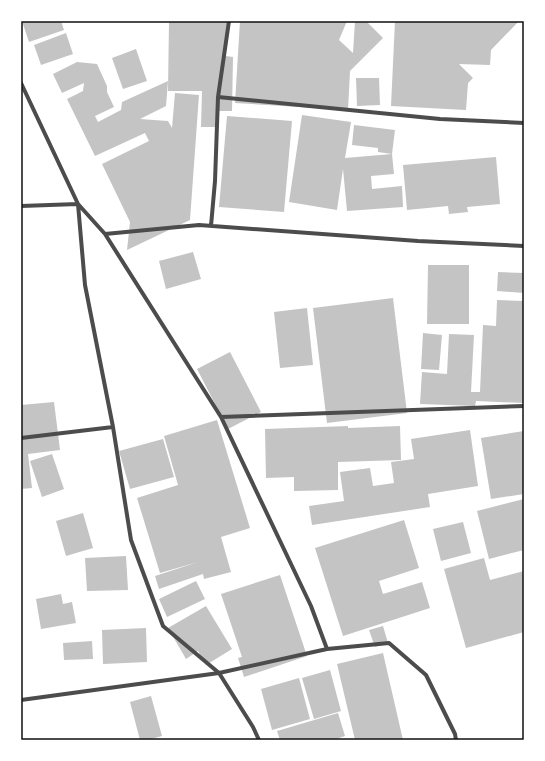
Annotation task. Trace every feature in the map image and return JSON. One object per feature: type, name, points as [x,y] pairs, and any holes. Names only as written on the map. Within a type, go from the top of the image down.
[{"type":"street","points":[[211,226],[215,181],[218,97],[229,21]]},
{"type":"street","points":[[21,83],[78,204],[105,234],[221,417],[311,606],[327,649]]},
{"type":"street","points":[[218,97],[440,119],[524,123]]},
{"type":"street","points":[[21,206],[78,204]]},
{"type":"street","points":[[78,204],[85,286],[113,427],[131,540],[163,626],[219,673],[253,727],[259,740]]},
{"type":"street","points":[[105,234],[199,225],[418,241],[524,246]]},
{"type":"street","points":[[221,417],[524,406]]},
{"type":"street","points":[[21,438],[113,427]]},
{"type":"street","points":[[21,700],[219,673],[327,649],[389,643],[426,675],[455,734],[456,740]]},
{"type":"building","points":[[22,21],[61,21],[64,30],[29,42]]},
{"type":"building","points":[[169,21],[227,21],[226,56],[233,57],[232,111],[217,111],[217,127],[201,127],[202,91],[168,91]]},
{"type":"building","points":[[240,21],[347,21],[339,40],[353,53],[355,21],[366,21],[383,38],[350,71],[348,110],[235,103]]},
{"type":"building","points":[[395,21],[519,21],[491,50],[490,65],[459,64],[473,78],[468,83],[466,110],[391,106]]},
{"type":"building","points":[[66,33],[73,54],[41,65],[34,45]]},
{"type":"building","points":[[136,49],[147,81],[123,89],[112,58]]},
{"type":"building","points":[[77,62],[97,64],[107,86],[107,92],[114,107],[95,116],[98,122],[121,110],[122,102],[168,81],[166,106],[140,119],[168,121],[172,128],[175,93],[199,95],[190,220],[127,250],[130,222],[102,164],[149,141],[145,133],[95,156],[67,99],[83,91],[84,83],[62,93],[53,74]]},
{"type":"building","points":[[356,78],[379,78],[380,105],[357,106]]},
{"type":"building","points":[[302,115],[351,122],[345,158],[392,154],[394,174],[371,176],[372,189],[402,186],[403,207],[347,211],[343,169],[337,210],[289,202]]},
{"type":"building","points":[[227,116],[292,121],[284,212],[219,207]]},
{"type":"building","points":[[354,125],[395,130],[392,154],[378,152],[378,148],[352,145]]},
{"type":"building","points":[[496,157],[500,204],[467,207],[468,212],[449,214],[448,206],[407,210],[403,165]]},
{"type":"building","points":[[193,252],[201,279],[166,289],[159,261]]},
{"type":"building","points":[[428,265],[469,265],[469,324],[427,324]]},
{"type":"building","points":[[498,272],[524,273],[524,293],[497,291]]},
{"type":"building","points":[[393,298],[407,413],[327,423],[313,308]]},
{"type":"building","points":[[497,300],[524,301],[524,403],[476,401],[475,406],[420,404],[422,372],[447,374],[449,334],[474,335],[471,392],[480,392],[483,325],[496,326]]},
{"type":"building","points":[[307,308],[313,365],[280,368],[274,312]]},
{"type":"building","points":[[423,333],[442,335],[439,370],[421,369]]},
{"type":"building","points":[[230,352],[261,412],[228,429],[197,369]]},
{"type":"building","points":[[54,402],[60,450],[28,454],[32,488],[21,489],[21,405]]},
{"type":"building","points":[[217,420],[250,528],[221,537],[231,572],[204,579],[203,574],[159,589],[155,576],[198,562],[160,573],[137,498],[178,485],[164,436]]},
{"type":"building","points":[[348,426],[348,428],[400,426],[401,460],[338,462],[338,490],[294,491],[294,477],[266,478],[265,429]]},
{"type":"building","points":[[470,430],[478,486],[428,494],[430,507],[312,525],[309,506],[344,501],[340,472],[370,468],[373,486],[394,483],[391,462],[414,459],[411,439]]},
{"type":"building","points":[[524,431],[524,494],[491,499],[481,438]]},
{"type":"building","points":[[163,439],[174,477],[130,489],[119,451]]},
{"type":"building","points":[[52,454],[64,489],[42,497],[30,461]]},
{"type":"building","points":[[524,499],[524,550],[489,559],[477,511]]},
{"type":"building","points":[[83,513],[93,548],[66,556],[56,521]]},
{"type":"building","points":[[404,520],[419,568],[379,581],[383,594],[422,582],[430,608],[343,636],[315,548]]},
{"type":"building","points":[[463,522],[471,553],[441,561],[433,529]]},
{"type":"building","points":[[126,556],[128,590],[87,591],[85,558]]},
{"type":"building","points":[[484,558],[490,580],[524,571],[524,632],[466,648],[444,569]]},
{"type":"building","points":[[280,575],[307,656],[244,677],[238,658],[242,657],[221,594]]},
{"type":"building","points":[[196,581],[205,599],[167,617],[159,599]]},
{"type":"building","points":[[61,594],[63,604],[72,602],[76,623],[41,629],[36,599]]},
{"type":"building","points":[[206,606],[232,649],[206,665],[198,651],[186,659],[168,628]]},
{"type":"building","points":[[383,626],[388,643],[375,647],[369,630]]},
{"type":"building","points":[[146,628],[147,662],[103,664],[102,630]]},
{"type":"building","points":[[92,641],[93,659],[64,660],[63,643]]},
{"type":"building","points":[[383,653],[403,740],[355,740],[337,664]]},
{"type":"building","points":[[330,670],[341,711],[314,719],[302,678]]},
{"type":"building","points":[[299,678],[310,719],[272,730],[261,689]]},
{"type":"building","points":[[151,696],[162,736],[147,740],[140,740],[130,702]]},
{"type":"building","points":[[338,713],[345,736],[333,740],[280,740],[277,731]]}]
